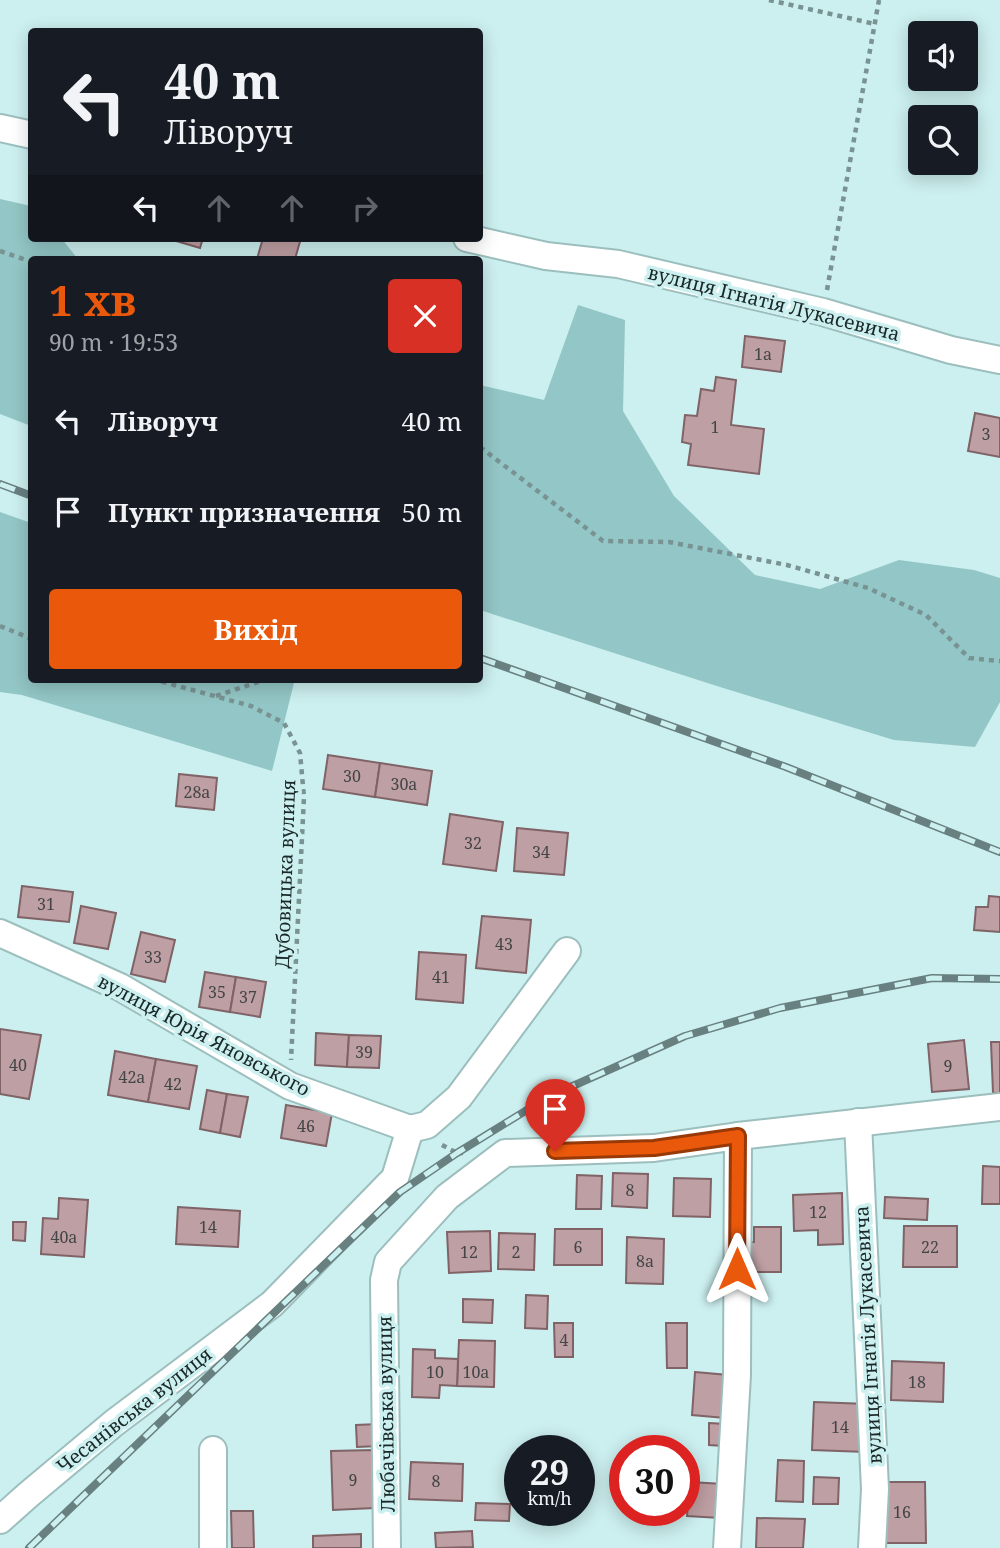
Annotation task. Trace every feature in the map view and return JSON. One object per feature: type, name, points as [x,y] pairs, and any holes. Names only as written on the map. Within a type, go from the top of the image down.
[{"type":"street","points":[[0,128],[28,134]]},
{"type":"street","name":"вулиця Ігнатія Лукасевича","points":[[483,242],[546,256],[618,264],[823,312],[951,350],[1000,360]]},
{"type":"street","name":"вулиця Юрія Яновського","points":[[0,933],[120,987],[290,1086],[418,1127]]},
{"type":"street","points":[[418,1127],[459,1097],[567,951]]},
{"type":"street","points":[[505,1153],[654,1148],[1000,1107]]},
{"type":"street","name":"вулиця Ігнатія Лукасевича","points":[[858,1122],[875,1489],[872,1548]]},
{"type":"street","name":"Чесанівська вулиця","points":[[0,1520],[114,1423],[272,1304],[396,1178],[418,1127]]},
{"type":"street","points":[[727,1548],[737,1375],[738,1136]]},
{"type":"street","name":"Любачівська вулиця","points":[[387,1548],[384,1280],[388,1262],[447,1197],[505,1153]]},
{"type":"street","points":[[213,1450],[213,1548]]},
{"type":"path","points":[[769,0],[875,24]]},
{"type":"path","points":[[823,312],[880,0]]},
{"type":"path","points":[[0,251],[28,261]]},
{"type":"path","points":[[483,449],[603,541],[669,542],[787,565],[868,588],[926,615],[969,658],[1000,661]]},
{"type":"path","points":[[0,625],[28,637]]},
{"type":"path","name":"Дубовицька вулиця","points":[[167,683],[251,706],[284,723],[300,753],[304,797],[290,1086]]},
{"type":"path","points":[[215,696],[255,683]]},
{"type":"path","points":[[418,1127],[457,1153],[505,1153]]},
{"type":"shaded area","points":[[0,199],[28,205],[28,242],[64,242],[76,256],[28,256],[28,425],[0,414]]},
{"type":"shaded area","points":[[578,305],[625,320],[623,411],[674,496],[755,575],[820,589],[899,560],[974,570],[1000,578],[1000,702],[975,747],[894,740],[483,611],[483,386],[544,400]]},
{"type":"shaded area","points":[[0,512],[28,522],[28,683],[294,683],[272,771],[22,695],[0,692]]},
{"type":"building","points":[[180,242],[202,242],[200,248]]},
{"type":"building","points":[[262,242],[300,242],[296,256],[258,256]]},
{"type":"building","points":[[745,336],[785,341],[781,372],[742,367]]},
{"type":"building","points":[[716,377],[736,380],[731,425],[764,429],[759,474],[688,465],[691,444],[682,442],[685,415],[697,416],[701,389],[714,391]]},
{"type":"building","points":[[975,413],[1000,418],[1000,457],[968,451]]},
{"type":"building","points":[[328,755],[380,763],[375,797],[323,789]]},
{"type":"building","points":[[380,763],[432,771],[427,805],[375,797]]},
{"type":"building","points":[[179,774],[217,778],[214,810],[176,806]]},
{"type":"building","points":[[450,814],[503,822],[496,871],[443,864]]},
{"type":"building","points":[[517,828],[568,833],[564,875],[514,871]]},
{"type":"building","points":[[22,886],[73,892],[69,922],[18,917]]},
{"type":"building","points":[[989,896],[1000,897],[1000,932],[974,930],[976,907],[988,907]]},
{"type":"building","points":[[81,906],[116,913],[108,949],[74,943]]},
{"type":"building","points":[[482,916],[531,920],[526,973],[476,968]]},
{"type":"building","points":[[141,932],[175,940],[165,982],[131,974]]},
{"type":"building","points":[[419,952],[466,955],[463,1003],[416,999]]},
{"type":"building","points":[[205,972],[236,977],[230,1012],[199,1007]]},
{"type":"building","points":[[236,977],[266,982],[260,1017],[230,1012]]},
{"type":"building","points":[[0,1029],[41,1035],[29,1099],[0,1094]]},
{"type":"building","points":[[316,1033],[349,1035],[347,1067],[315,1065]]},
{"type":"building","points":[[349,1035],[381,1036],[379,1068],[347,1067]]},
{"type":"building","points":[[964,1040],[969,1089],[932,1092],[928,1044]]},
{"type":"building","points":[[991,1042],[1000,1042],[1000,1093],[993,1093]]},
{"type":"building","points":[[115,1051],[156,1059],[148,1102],[108,1095]]},
{"type":"building","points":[[156,1059],[197,1066],[189,1109],[148,1102]]},
{"type":"building","points":[[207,1090],[227,1094],[220,1133],[200,1129]]},
{"type":"building","points":[[227,1094],[248,1097],[240,1137],[220,1133]]},
{"type":"building","points":[[286,1105],[332,1113],[326,1146],[281,1138]]},
{"type":"building","points":[[983,1166],[1000,1167],[1000,1204],[982,1204]]},
{"type":"building","points":[[613,1173],[648,1174],[647,1208],[612,1206]]},
{"type":"building","points":[[577,1175],[602,1176],[601,1209],[576,1209]]},
{"type":"building","points":[[674,1178],[711,1179],[710,1217],[673,1216]]},
{"type":"building","points":[[842,1193],[843,1244],[818,1245],[818,1230],[794,1231],[793,1195]]},
{"type":"building","points":[[885,1197],[928,1199],[927,1220],[884,1218]]},
{"type":"building","points":[[59,1198],[88,1200],[84,1257],[41,1254],[43,1218],[58,1219]]},
{"type":"building","points":[[178,1207],[240,1211],[238,1247],[176,1244]]},
{"type":"building","points":[[13,1222],[26,1222],[25,1241],[13,1240]]},
{"type":"building","points":[[904,1226],[957,1226],[957,1267],[903,1267]]},
{"type":"building","points":[[754,1227],[781,1227],[781,1272],[745,1272],[745,1242],[754,1242]]},
{"type":"building","points":[[555,1229],[602,1229],[602,1265],[554,1265]]},
{"type":"building","points":[[490,1231],[491,1271],[449,1273],[447,1232]]},
{"type":"building","points":[[499,1233],[535,1234],[534,1270],[498,1269]]},
{"type":"building","points":[[627,1237],[664,1239],[663,1284],[626,1283]]},
{"type":"building","points":[[526,1295],[548,1296],[547,1329],[525,1328]]},
{"type":"building","points":[[463,1299],[493,1300],[492,1323],[463,1322]]},
{"type":"building","points":[[554,1323],[573,1323],[573,1357],[555,1357]]},
{"type":"building","points":[[666,1323],[687,1323],[687,1368],[667,1368]]},
{"type":"building","points":[[459,1340],[495,1341],[494,1387],[457,1386]]},
{"type":"building","points":[[413,1349],[435,1350],[435,1358],[458,1359],[457,1386],[440,1385],[439,1398],[412,1397]]},
{"type":"building","points":[[892,1361],[944,1363],[943,1402],[891,1400]]},
{"type":"building","points":[[695,1372],[728,1375],[725,1418],[692,1415]]},
{"type":"building","points":[[814,1402],[868,1404],[866,1452],[812,1450]]},
{"type":"building","points":[[709,1423],[725,1424],[724,1446],[709,1445]]},
{"type":"building","points":[[378,1424],[379,1446],[357,1447],[356,1425]]},
{"type":"building","points":[[373,1450],[374,1508],[333,1510],[331,1451]]},
{"type":"building","points":[[778,1460],[804,1461],[803,1502],[776,1501]]},
{"type":"building","points":[[411,1462],[463,1464],[462,1501],[409,1499]]},
{"type":"building","points":[[814,1477],[839,1478],[838,1504],[813,1504]]},
{"type":"building","points":[[879,1482],[925,1482],[926,1543],[879,1543]]},
{"type":"building","points":[[700,1483],[723,1484],[720,1518],[700,1517]]},
{"type":"building","points":[[476,1503],[504,1504],[504,1521],[475,1520]]},
{"type":"building","points":[[231,1511],[253,1511],[254,1548],[232,1548]]},
{"type":"building","points":[[757,1518],[805,1519],[803,1548],[756,1548]]},
{"type":"building","points":[[472,1531],[473,1547],[436,1548],[435,1533]]},
{"type":"building","points":[[361,1534],[361,1548],[313,1548],[313,1536]]},
{"type":"railway","points":[[0,484],[28,494]]},
{"type":"railway","points":[[483,659],[786,767],[1000,852]]},
{"type":"railway","points":[[29,1548],[400,1192],[548,1097],[685,1036],[780,1008],[932,978],[1000,979]]},
{"type":"route","points":[[555,1151],[654,1148],[738,1136],[737,1269]]}]
